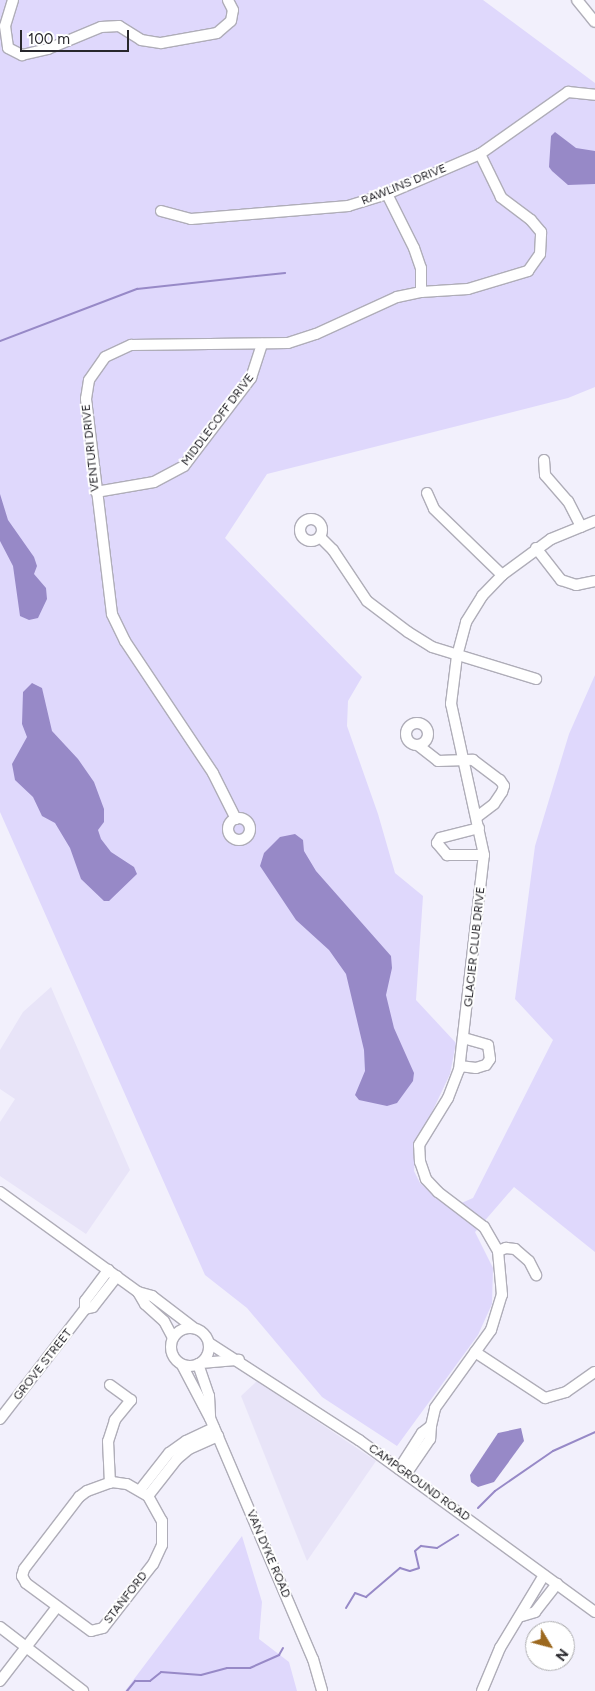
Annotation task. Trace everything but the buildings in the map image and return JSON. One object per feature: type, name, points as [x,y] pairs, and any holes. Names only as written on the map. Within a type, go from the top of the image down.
[{"type":"street","points":[[13,0],[5,26],[8,48],[22,55],[48,50],[101,27],[119,26],[141,40],[161,43],[217,33],[231,22],[232,5],[228,0]]},
{"type":"street","points":[[577,0],[595,22]]},
{"type":"street","name":"RAWLINS DRIVE","points":[[162,212],[191,219],[348,206],[387,194],[480,154],[568,92],[595,95]]},
{"type":"street","name":"VENTURI DRIVE","points":[[236,818],[213,773],[125,641],[112,614],[96,492],[86,389],[92,372],[105,357],[131,345],[262,344],[302,340],[379,304],[421,292],[468,289],[518,276],[536,263],[540,254],[540,232],[531,220],[501,197],[480,154]]},
{"type":"street","points":[[387,194],[414,248],[421,268],[421,292]]},
{"type":"street","name":"MIDDLECOFF DRIVE","points":[[96,492],[154,482],[184,466],[251,378],[262,344]]},
{"type":"street","points":[[544,460],[545,475],[572,506],[581,527]]},
{"type":"street","points":[[427,493],[434,509],[502,575]]},
{"type":"street","name":"GLACIER CLUB DRIVE","points":[[403,1471],[416,1451],[430,1439],[435,1408],[475,1352],[498,1314],[502,1277],[498,1251],[484,1227],[426,1179],[420,1162],[419,1145],[448,1098],[460,1066],[484,855],[477,817],[461,762],[451,704],[457,656],[466,622],[482,596],[502,575],[536,548],[595,521]]},
{"type":"street","points":[[320,537],[333,550],[376,610],[432,647],[536,679]]},
{"type":"street","points":[[536,548],[561,580],[576,585],[595,581]]},
{"type":"street","points":[[419,746],[438,761],[461,762],[473,760],[504,786],[494,804],[477,817]]},
{"type":"street","points":[[479,828],[440,838],[437,843],[447,855],[484,855]]},
{"type":"street","points":[[460,1066],[476,1068],[486,1065],[490,1058],[488,1045],[464,1038]]},
{"type":"street","points":[[0,1192],[138,1292],[152,1296],[194,1328],[205,1334],[209,1344],[209,1352],[200,1364]]},
{"type":"street","points":[[498,1251],[506,1248],[514,1249],[529,1261],[536,1274]]},
{"type":"street","name":"GROVE STREET","points":[[0,1419],[85,1310],[85,1301],[113,1273]]},
{"type":"street","points":[[138,1292],[145,1304],[164,1321],[172,1338],[173,1356],[182,1365],[239,1360]]},
{"type":"street","points":[[172,1338],[182,1329],[194,1328]]},
{"type":"street","name":"CAMPGROUND ROAD","points":[[209,1344],[239,1360],[403,1471],[595,1612]]},
{"type":"street","points":[[475,1352],[545,1398],[560,1395],[595,1372]]},
{"type":"street","name":"VAN DYKE ROAD","points":[[200,1364],[209,1396],[210,1418]]},
{"type":"street","name":"VAN DYKE ROAD","points":[[182,1365],[210,1418],[312,1659],[322,1691]]},
{"type":"street","points":[[110,1384],[131,1400],[116,1420],[108,1441],[110,1483]]},
{"type":"street","points":[[0,1681],[57,1607],[26,1582],[22,1576],[24,1568],[79,1498],[87,1491],[110,1483],[144,1493],[169,1453],[186,1441],[216,1432]]},
{"type":"street","name":"STANFORD","points":[[57,1607],[91,1631],[103,1628],[153,1564],[162,1546],[162,1521],[144,1493]]},
{"type":"street","points":[[482,1691],[500,1648],[522,1616],[524,1605],[544,1575]]},
{"type":"street","points":[[522,1616],[535,1612],[557,1584]]},
{"type":"street","points":[[0,1627],[83,1691]]},
{"type":"shaded area","points":[[0,0],[483,0],[595,83],[595,387],[568,398],[267,474],[225,538],[362,677],[348,701],[347,726],[378,814],[395,873],[423,896],[416,1000],[456,1043],[450,1074],[416,1146],[414,1171],[420,1183],[450,1208],[473,1198],[553,1040],[515,999],[535,846],[569,734],[595,675],[595,1252],[514,1187],[475,1232],[493,1268],[492,1304],[478,1335],[397,1446],[322,1397],[247,1308],[205,1275],[0,812]]},
{"type":"shaded area","points":[[555,132],[576,148],[595,151],[595,184],[568,185],[552,171],[549,167],[551,136]]},
{"type":"shaded area","points":[[0,494],[8,520],[34,557],[37,566],[34,574],[46,588],[47,599],[38,618],[29,620],[20,616],[13,566],[0,541]]},
{"type":"shaded area","points":[[32,683],[42,688],[52,731],[78,759],[94,782],[104,809],[104,822],[98,830],[101,839],[111,852],[134,867],[137,874],[109,901],[104,901],[81,879],[70,848],[55,823],[42,816],[33,797],[15,780],[12,764],[27,737],[22,724],[23,692]]},
{"type":"shaded area","points":[[295,834],[303,840],[304,851],[316,871],[391,956],[392,968],[386,995],[394,1028],[414,1073],[413,1081],[397,1103],[387,1106],[359,1100],[355,1095],[365,1071],[364,1050],[346,974],[329,950],[296,920],[260,866],[264,853],[280,837]]},
{"type":"shaded area","points":[[51,987],[130,1170],[86,1234],[0,1176],[0,1122],[15,1099],[0,1089],[0,1050],[23,1012]]},
{"type":"shaded area","points":[[257,1381],[376,1461],[307,1561],[241,1396]]},
{"type":"shaded area","points":[[521,1428],[524,1441],[494,1482],[478,1487],[471,1482],[470,1475],[498,1433]]},
{"type":"shaded area","points":[[242,1536],[262,1602],[259,1639],[289,1662],[297,1691],[125,1691]]},
{"type":"waterway","points":[[0,341],[137,289],[285,273]]},
{"type":"waterway","points":[[478,1508],[495,1491],[553,1451],[595,1432]]},
{"type":"waterway","points":[[346,1608],[355,1593],[366,1597],[400,1568],[410,1571],[419,1568],[415,1551],[421,1546],[437,1548],[458,1535]]},
{"type":"waterway","points":[[127,1691],[135,1681],[150,1681],[161,1672],[201,1675],[227,1668],[250,1668],[279,1655],[283,1648]]}]
